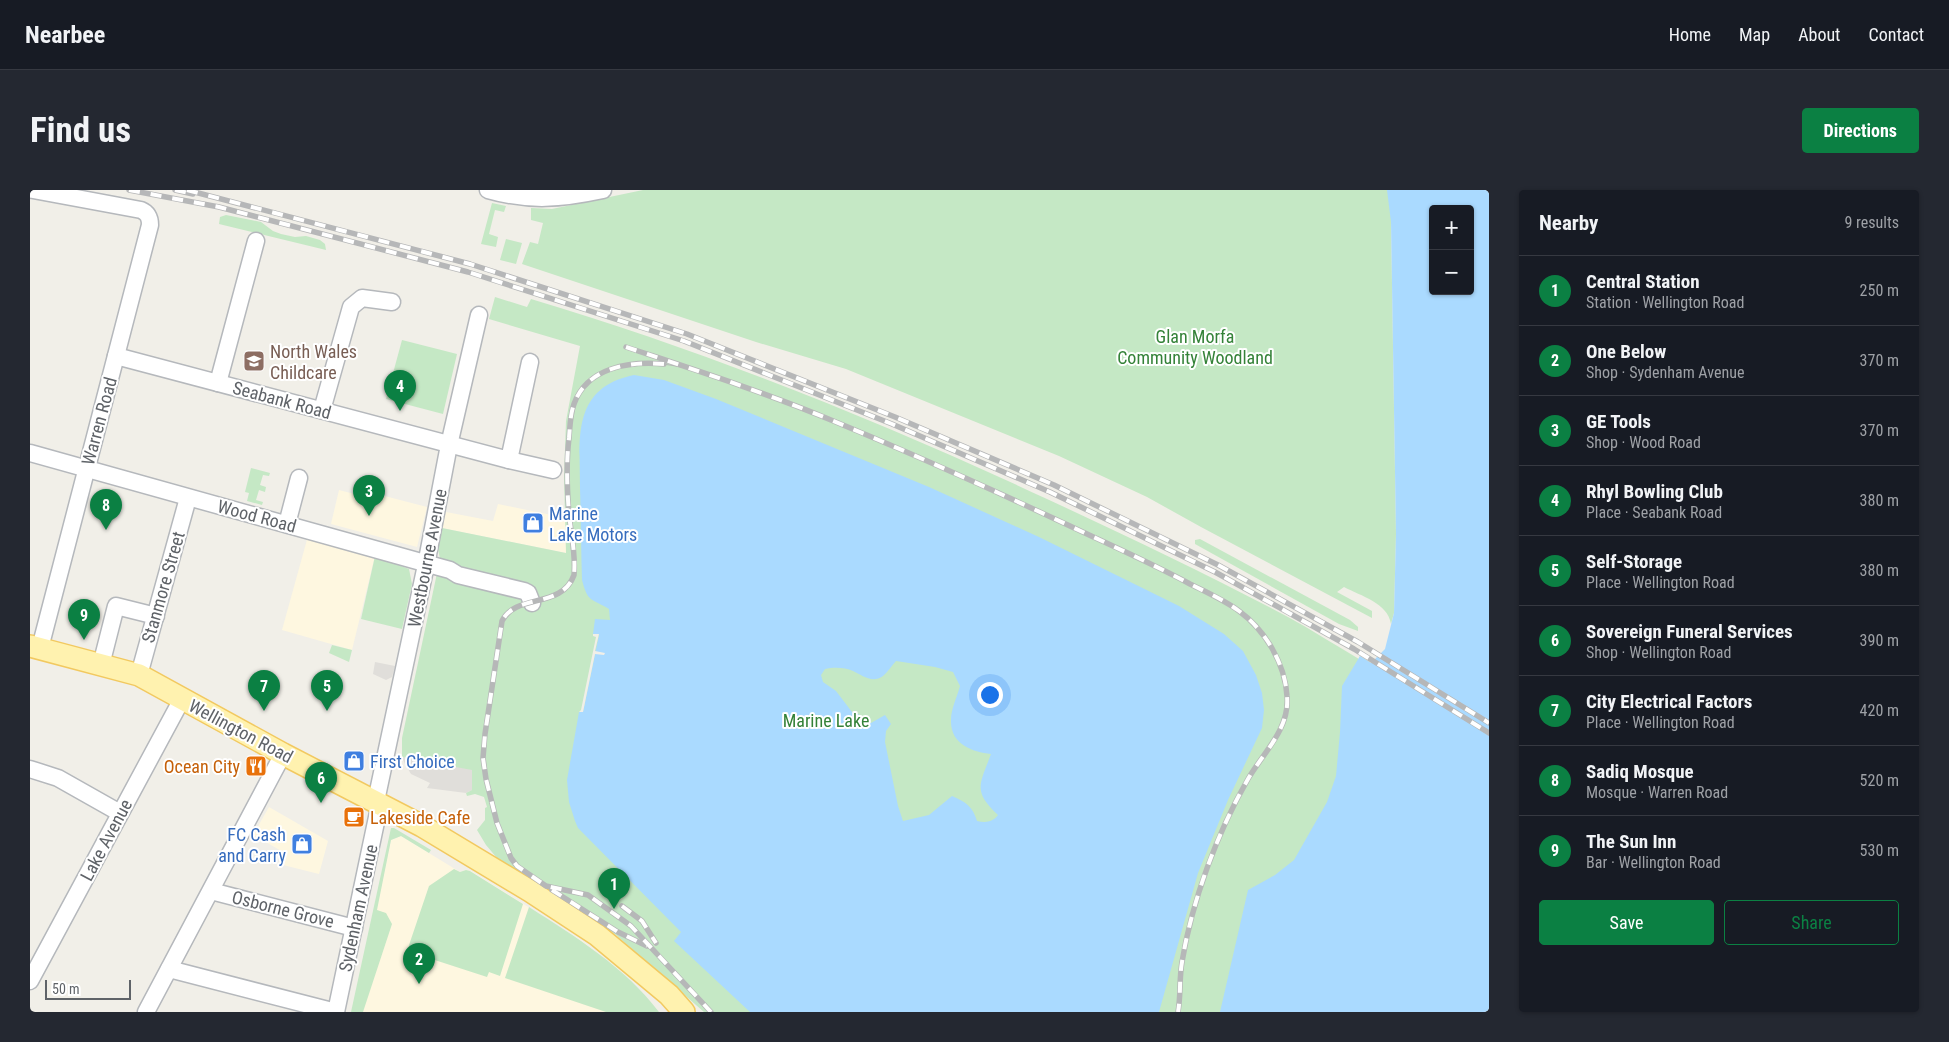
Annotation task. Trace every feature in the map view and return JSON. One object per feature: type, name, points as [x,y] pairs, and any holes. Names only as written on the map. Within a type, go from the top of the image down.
[{"type":"main road","name":"Wellington Road","points":[[35,647],[138,675],[458,846],[597,935],[669,995],[684,1012]]},
{"type":"main road","name":"Wellington Road","points":[[641,972],[671,1012]]},
{"type":"street","name":"Warren Road","points":[[33,190],[128,206],[146,212],[150,218],[150,225],[87,468],[35,647]]},
{"type":"street","points":[[488,190],[528,198],[551,194],[603,190]]},
{"type":"street","points":[[218,383],[256,241]]},
{"type":"street","points":[[322,410],[351,307],[362,298],[392,302]]},
{"type":"street","name":"Westbourne Avenue","points":[[378,802],[449,444],[479,315]]},
{"type":"street","name":"Seabank Road","points":[[116,356],[553,470]]},
{"type":"street","points":[[509,460],[530,362]]},
{"type":"street","name":"Wood Road","points":[[30,453],[287,524],[426,565],[450,570],[458,575],[524,591],[531,597],[532,603]]},
{"type":"street","points":[[287,524],[299,478]]},
{"type":"street","name":"Stanmore Street","points":[[138,675],[188,498]]},
{"type":"street","points":[[101,665],[114,599],[156,616]]},
{"type":"street","name":"Lake Avenue","points":[[30,981],[182,699]]},
{"type":"street","points":[[146,1012],[283,754]]},
{"type":"street","points":[[30,770],[58,778],[120,813]]},
{"type":"street","name":"Sydenham Avenue","points":[[336,1012],[378,802]]},
{"type":"street","name":"Osborne Grove","points":[[211,890],[354,928]]},
{"type":"street","points":[[169,969],[336,1012]]},
{"type":"shaded area","points":[[339,490],[366,497],[377,494],[427,507],[417,547],[331,524]]},
{"type":"shaded area","points":[[498,504],[566,518],[566,553],[442,528],[446,512],[493,521]]},
{"type":"shaded area","points":[[308,536],[375,556],[352,650],[282,630]]},
{"type":"shaded area","points":[[375,662],[395,666],[392,677],[386,680],[373,674]]},
{"type":"shaded area","points":[[402,757],[473,769],[472,790],[466,793],[427,788],[430,783],[411,774]]},
{"type":"shaded area","name":"FC Cash and Carry","points":[[269,807],[328,841],[319,874],[279,864],[285,853],[253,835]]},
{"type":"shaded area","points":[[401,836],[460,872],[471,871],[582,941],[617,968],[659,1012],[355,1012],[391,840]]},
{"type":"green space","name":"Glan Morfa Community Woodland","points":[[643,190],[1394,190],[1391,222],[1396,534],[1394,613],[1391,624],[1385,611],[1366,597],[1344,587],[1337,592],[1372,611],[1372,618],[1147,497],[1059,456],[846,369],[756,342],[522,264],[530,242],[538,244],[543,223],[531,220],[531,208],[552,209]]},
{"type":"green space","points":[[492,203],[506,206],[504,212],[495,210],[489,234],[498,237],[496,247],[481,244]]},
{"type":"green space","points":[[226,215],[261,222],[273,231],[281,234],[295,237],[306,236],[320,240],[325,244],[326,250],[219,224],[220,217]]},
{"type":"green space","points":[[506,239],[522,243],[516,264],[500,260]]},
{"type":"green space","name":"Marine Lake","points":[[495,297],[527,307],[531,299],[597,320],[728,365],[857,415],[984,470],[1169,556],[1288,617],[1359,659],[1360,656],[1385,672],[1338,1012],[704,1012],[616,935],[497,858],[477,830],[485,820],[485,808],[487,807],[484,797],[475,794],[467,796],[466,793],[472,790],[472,770],[402,757],[402,738],[440,559],[438,549],[442,528],[566,553],[564,477],[566,421],[580,346],[489,319]]},
{"type":"green space","points":[[402,340],[457,354],[443,414],[386,399]]},
{"type":"green space","points":[[251,468],[270,473],[269,476],[263,475],[260,485],[266,487],[265,492],[259,490],[256,500],[263,502],[262,505],[247,501],[249,493],[245,492]]},
{"type":"green space","points":[[1200,539],[1350,620],[1358,627],[1358,631],[1339,624],[1195,544],[1195,540]]},
{"type":"green space","points":[[375,556],[409,569],[412,584],[402,629],[361,619]]},
{"type":"green space","points":[[332,645],[352,650],[349,662],[329,653]]},
{"type":"green space","points":[[391,828],[431,850],[429,853],[401,836],[391,840],[377,910],[386,913],[392,924],[363,1012],[351,1012]]},
{"type":"green space","points":[[454,869],[460,872],[470,871],[523,904],[500,976],[489,972],[487,977],[407,951],[429,886]]},
{"type":"green space","points":[[529,907],[599,954],[631,981],[659,1012],[606,1012],[505,978]]},
{"type":"water","points":[[1387,190],[1489,190],[1489,1012],[1220,1012],[1248,890],[1275,875],[1294,860],[1327,802],[1336,776],[1342,686],[1360,656],[1371,663],[1385,649],[1394,613],[1396,534],[1391,222]]},
{"type":"water","name":"Marine Lake","points":[[634,375],[664,380],[716,399],[929,487],[1039,537],[1179,606],[1224,634],[1243,651],[1256,675],[1262,693],[1264,710],[1262,728],[1228,800],[1198,873],[1159,1012],[750,1012],[674,941],[681,932],[578,828],[569,802],[567,780],[579,712],[583,712],[599,635],[593,634],[595,619],[610,620],[609,609],[588,596],[582,580],[580,434],[583,418],[589,404],[599,391],[614,382]],"holes":[[[896,661],[953,672],[960,686],[951,716],[954,735],[958,741],[970,749],[991,754],[982,780],[981,793],[984,800],[998,815],[992,821],[977,821],[968,806],[952,796],[929,815],[903,821],[898,806],[885,742],[886,731],[891,724],[885,715],[871,723],[852,712],[836,691],[823,682],[821,675],[825,669],[839,668],[875,679],[887,673]]]},
{"type":"pier","points":[[593,634],[599,634],[595,651],[605,653],[604,655],[595,654],[583,712],[579,712],[581,710],[596,637]]},
{"type":"tram line","points":[[711,1012],[631,926],[588,895],[546,886],[517,866],[511,858],[497,823],[483,758],[502,621],[509,612],[517,607],[560,593],[568,586],[574,575],[574,552],[568,504],[567,463],[570,421],[576,399],[590,379],[611,368],[622,365],[647,363],[670,365],[716,376],[904,451],[1154,565],[1228,603],[1247,617],[1261,632],[1278,658],[1284,677],[1286,707],[1279,730],[1238,796],[1209,864],[1194,911],[1183,958],[1178,1012]]},
{"type":"railway","points":[[129,190],[219,207],[468,272],[684,341],[892,424],[1050,492],[1215,572],[1354,649],[1489,733]]},
{"type":"railway","points":[[175,190],[193,194]]},
{"type":"railway","points":[[187,190],[470,264],[687,334],[895,417],[1054,485],[1218,565],[1358,642],[1489,723]]},
{"type":"railway","points":[[626,347],[780,400],[951,472],[1130,554],[1209,593],[1239,611],[1257,628],[1272,648],[1278,660],[1285,684],[1287,708],[1280,730],[1248,779],[1226,822],[1207,868],[1186,939],[1181,968],[1178,1012]]},
{"type":"railway","points":[[664,364],[637,364],[611,369],[599,374],[580,392],[574,404],[570,421],[567,457],[574,575],[568,586],[560,593],[517,607],[509,612],[502,621],[483,758],[497,823],[511,858],[517,866],[546,886],[588,895],[631,926],[711,1012]]},
{"type":"railway","points":[[552,890],[618,932],[647,946]]},
{"type":"railway","points":[[622,906],[642,921],[656,943]]},
{"type":"place","name":"North Wales Childcare","points":[[254,361]]},
{"type":"place","name":"Rhyl Bowling Club","points":[[400,411]]},
{"type":"place","name":"GE Tools","points":[[369,516]]},
{"type":"place","name":"Marine Lake Motors","points":[[533,523]]},
{"type":"place","name":"Sadiq Mosque","points":[[106,530]]},
{"type":"place","name":"The Sun Inn","points":[[84,640]]},
{"type":"place","name":"City Electrical Factors","points":[[264,711]]},
{"type":"place","name":"Self-Storage","points":[[327,711]]},
{"type":"place","name":"First Choice","points":[[354,761]]},
{"type":"place","name":"Ocean City","points":[[256,766]]},
{"type":"place","name":"Sovereign Funeral Services","points":[[321,803]]},
{"type":"place","name":"Lakeside Cafe","points":[[354,817]]},
{"type":"place","name":"FC Cash and Carry","points":[[302,844]]},
{"type":"place","name":"Central Station","points":[[614,909]]},
{"type":"place","name":"One Below","points":[[419,984]]}]
